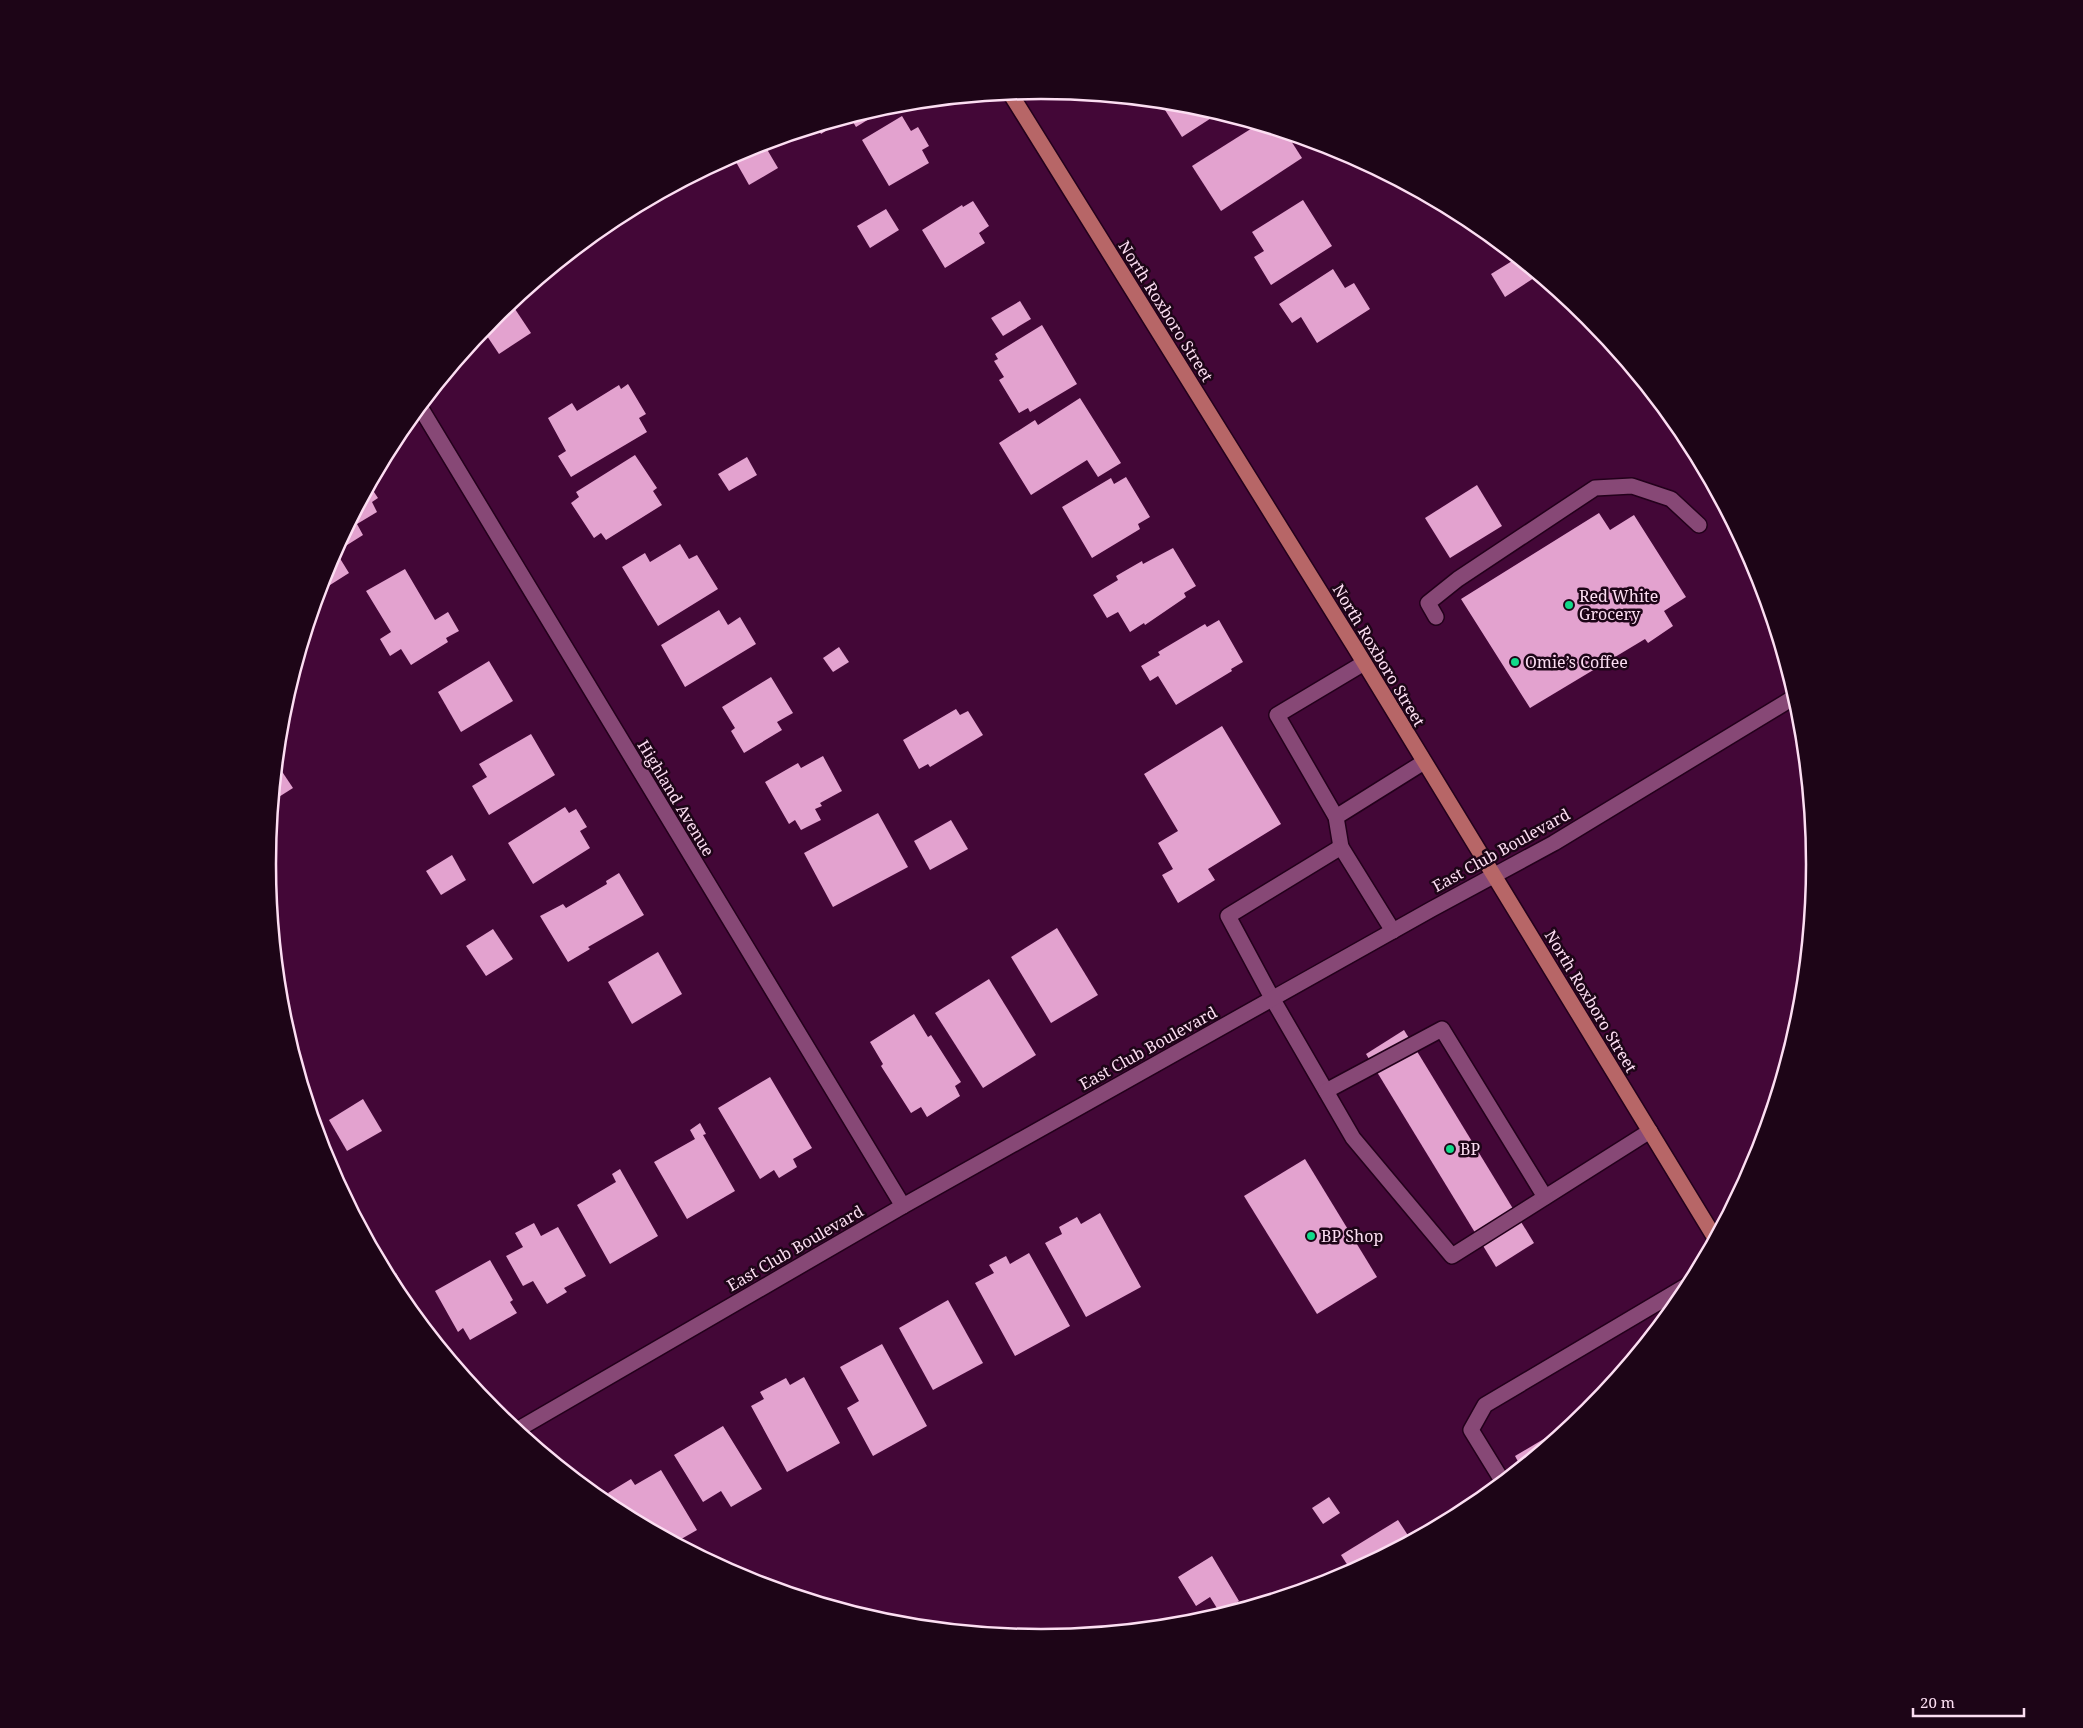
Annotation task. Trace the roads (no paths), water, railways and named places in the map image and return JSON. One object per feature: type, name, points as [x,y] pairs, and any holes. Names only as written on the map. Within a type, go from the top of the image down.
[{"type":"main road","name":"North Roxboro Street","points":[[1014,100],[1364,663],[1712,1233]]},
{"type":"street","name":"Highland Avenue","points":[[424,413],[903,1206]]},
{"type":"street","points":[[1436,617],[1428,603],[1458,579],[1595,488],[1632,486],[1671,499],[1699,525]]},
{"type":"street","points":[[1364,663],[1277,715],[1336,817],[1341,847],[1393,931]]},
{"type":"street","name":"East Club Boulevard","points":[[523,1426],[903,1206],[1272,998],[1554,843],[1789,700]]},
{"type":"street","points":[[1336,817],[1424,762]]},
{"type":"street","points":[[1341,847],[1228,916],[1272,998],[1353,1138],[1452,1256],[1650,1131]]},
{"type":"street","points":[[1326,1092],[1442,1029],[1545,1197]]},
{"type":"street","points":[[1499,1477],[1471,1430],[1485,1405],[1676,1292]]},
{"type":"place","name":"Red White Grocery","points":[[1569,605]]},
{"type":"place","name":"Omie’s Coffee","points":[[1515,662]]},
{"type":"place","name":"BP","points":[[1450,1149]]},
{"type":"place","name":"BP Shop","points":[[1311,1236]]}]
